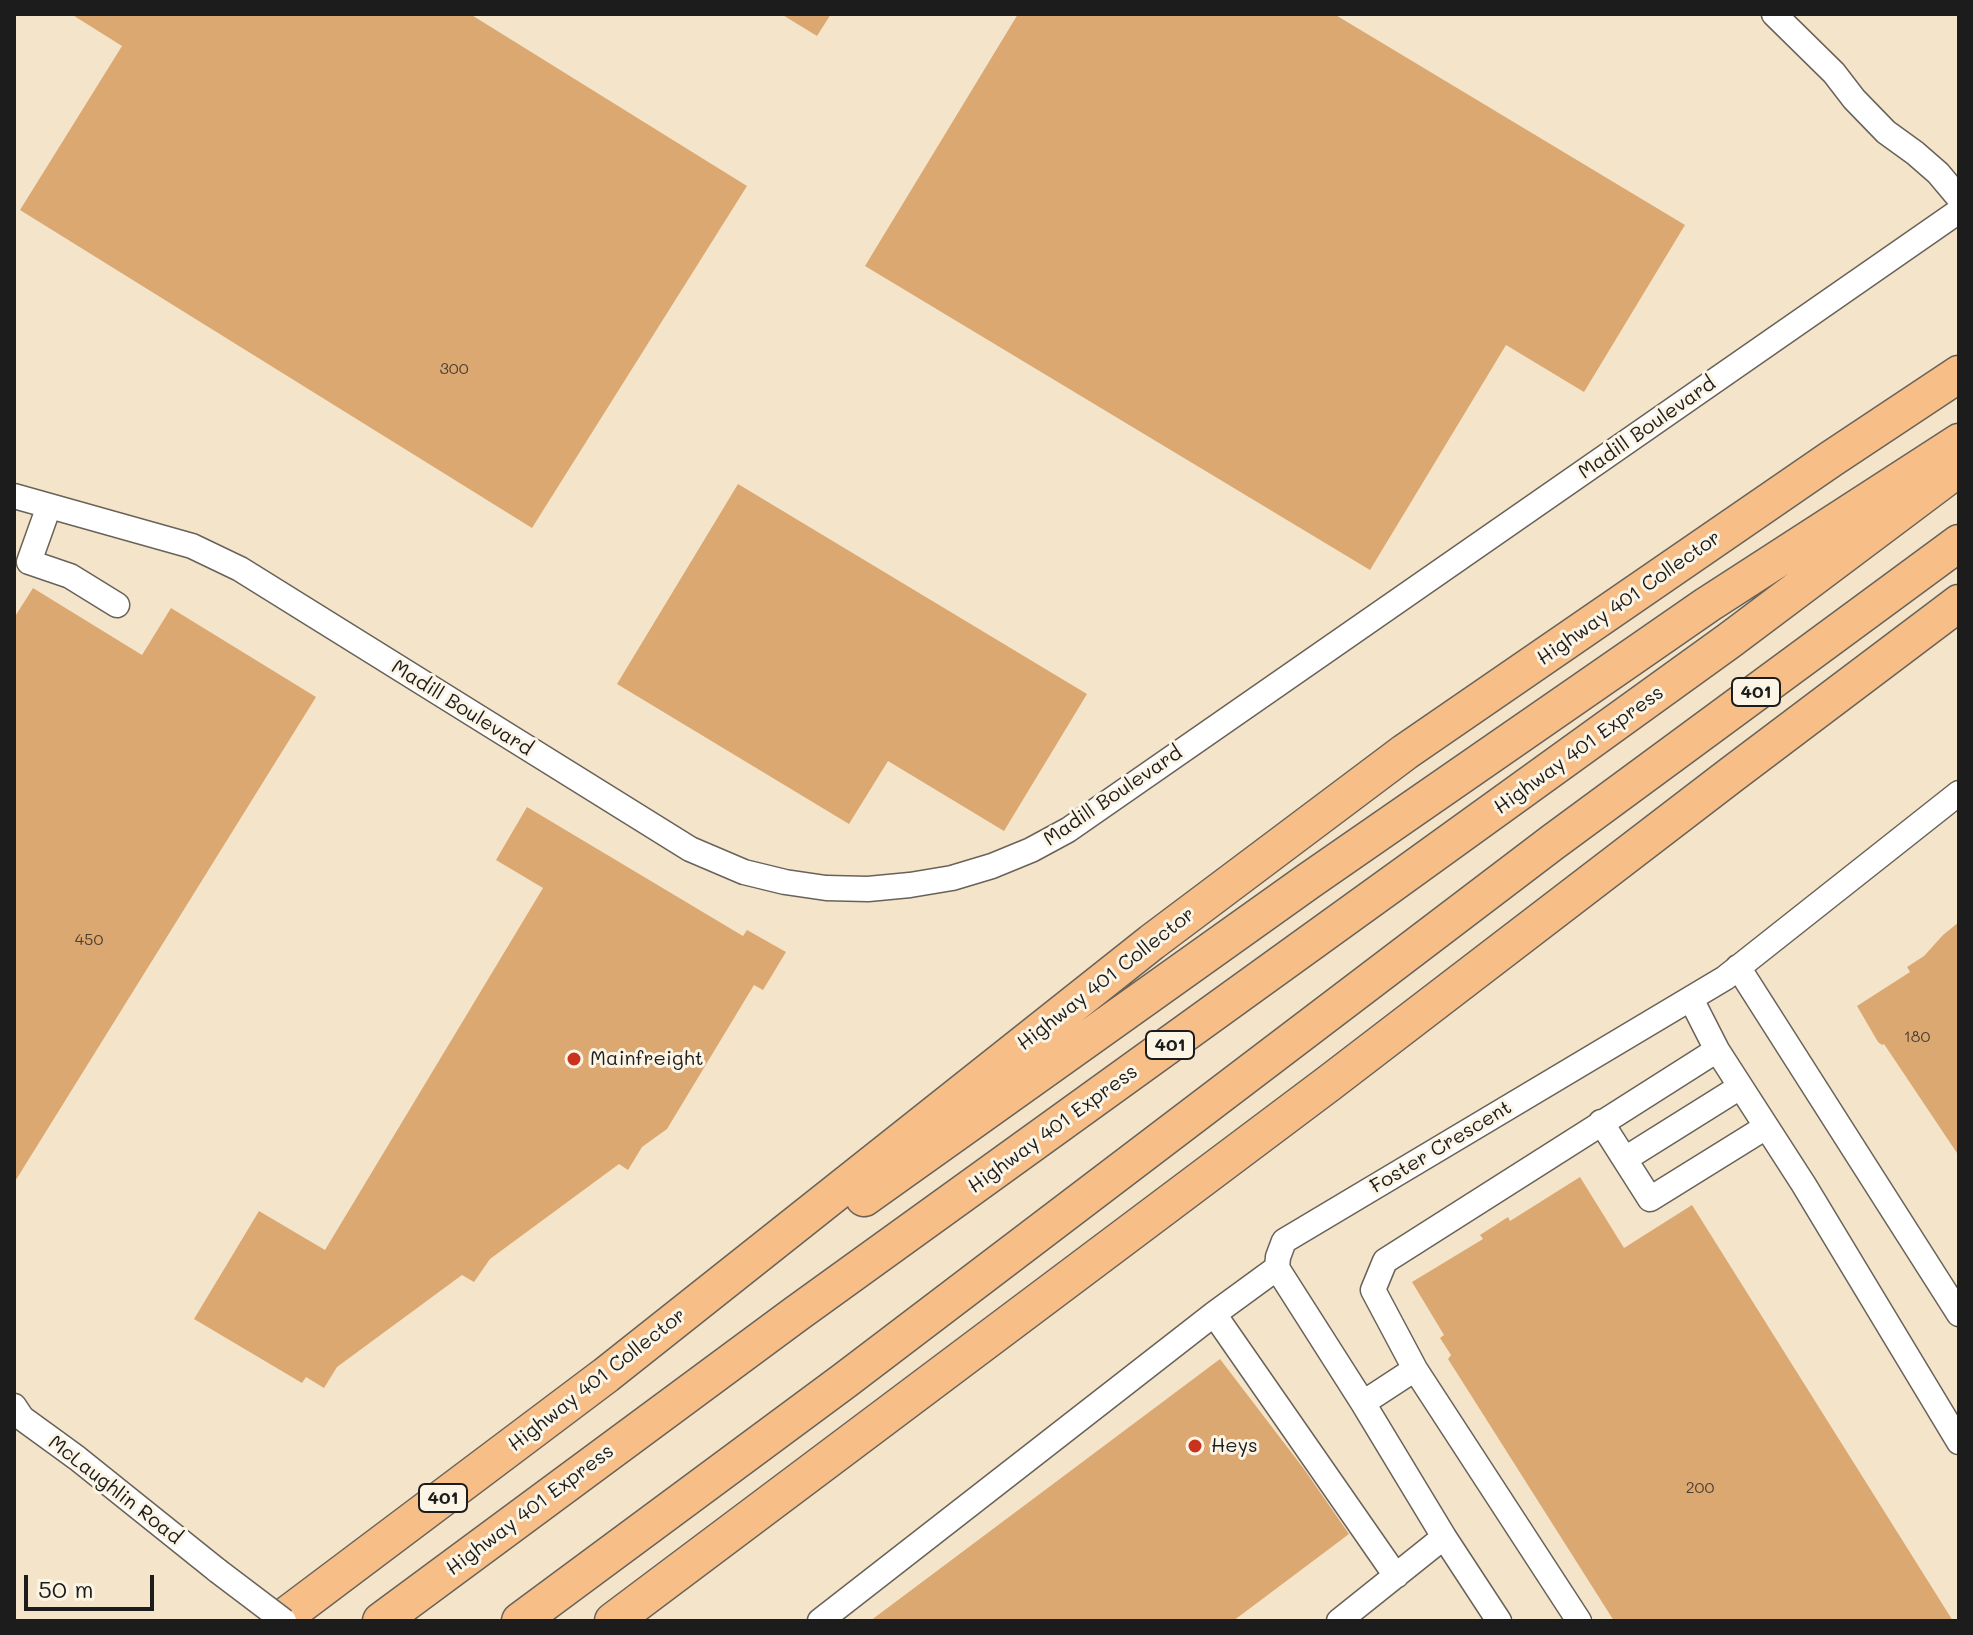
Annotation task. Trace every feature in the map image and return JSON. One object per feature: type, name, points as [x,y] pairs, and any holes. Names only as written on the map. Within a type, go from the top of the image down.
[{"type":"highway","points":[[1831,459],[1959,355]]},
{"type":"highway","name":"Highway 401 Collector","points":[[282,1621],[606,1375],[1152,942],[1405,752],[1959,374]]},
{"type":"highway","points":[[606,1375],[916,1163],[1297,889],[1681,623],[1959,442]]},
{"type":"highway","name":"Highway 401 Express","points":[[381,1621],[796,1314],[1730,640],[1959,468]]},
{"type":"highway","name":"401","points":[[520,1621],[857,1372],[1553,842],[1959,543]]},
{"type":"highway","name":"401","points":[[613,1621],[1328,1084],[1959,603]]},
{"type":"street","points":[[1774,14],[1834,73],[1886,132],[1938,173],[1959,198]]},
{"type":"street","name":"Madill Boulevard","points":[[14,496],[192,546],[240,569],[690,849],[744,872],[785,882],[826,888],[868,889],[910,885],[952,878],[992,866],[1068,830],[1959,211]]},
{"type":"street","points":[[49,506],[22,560],[70,576],[117,605]]},
{"type":"street","name":"Foster Crescent","points":[[1277,1268],[1284,1241],[1725,978],[1959,793]]},
{"type":"street","points":[[1738,967],[1959,1314]]},
{"type":"street","points":[[1691,999],[1717,1050],[1804,1185],[1959,1442]]},
{"type":"street","points":[[1579,1621],[1415,1369],[1373,1290],[1385,1261],[1717,1050]]},
{"type":"street","points":[[1625,1159],[1740,1087]]},
{"type":"street","points":[[1601,1122],[1650,1199],[1766,1127]]},
{"type":"street","points":[[820,1621],[1277,1268],[1499,1621]]},
{"type":"street","points":[[1214,1314],[1396,1576]]},
{"type":"street","points":[[1363,1403],[1415,1369]]},
{"type":"street","name":"McLaughlin Road","points":[[17,1413],[282,1621]]},
{"type":"street","points":[[1343,1620],[1444,1537]]},
{"type":"building","points":[[71,14],[470,14],[747,186],[532,528],[20,210],[122,46]]},
{"type":"building","points":[[781,14],[831,14],[817,36]]},
{"type":"building","points":[[1018,14],[1334,14],[1685,225],[1584,392],[1506,345],[1370,570],[865,266]]},
{"type":"building","points":[[738,484],[1087,694],[1004,831],[888,761],[849,824],[617,684]]},
{"type":"building","points":[[33,588],[142,655],[171,608],[316,697],[14,1183],[14,618]]},
{"type":"building","name":"Mainfreight","points":[[527,807],[743,936],[747,930],[786,952],[763,990],[754,985],[667,1129],[642,1147],[628,1170],[619,1164],[490,1259],[474,1282],[462,1275],[337,1367],[324,1388],[306,1377],[302,1383],[194,1319],[259,1211],[325,1250],[543,888],[496,860]]},
{"type":"building","points":[[1959,922],[1959,1156],[1884,1044],[1878,1042],[1857,1006],[1910,972],[1907,967],[1924,956]]},
{"type":"building","points":[[1580,1177],[1624,1248],[1692,1205],[1953,1621],[1614,1621],[1448,1359],[1451,1355],[1440,1338],[1444,1335],[1412,1282],[1483,1239],[1480,1235],[1508,1217],[1510,1221]]},
{"type":"building","name":"Heys","points":[[1220,1359],[1349,1534],[1233,1621],[870,1621]]},
{"type":"place","name":"Mainfreight","points":[[574,1059]]},
{"type":"place","name":"Heys","points":[[1195,1446]]}]
